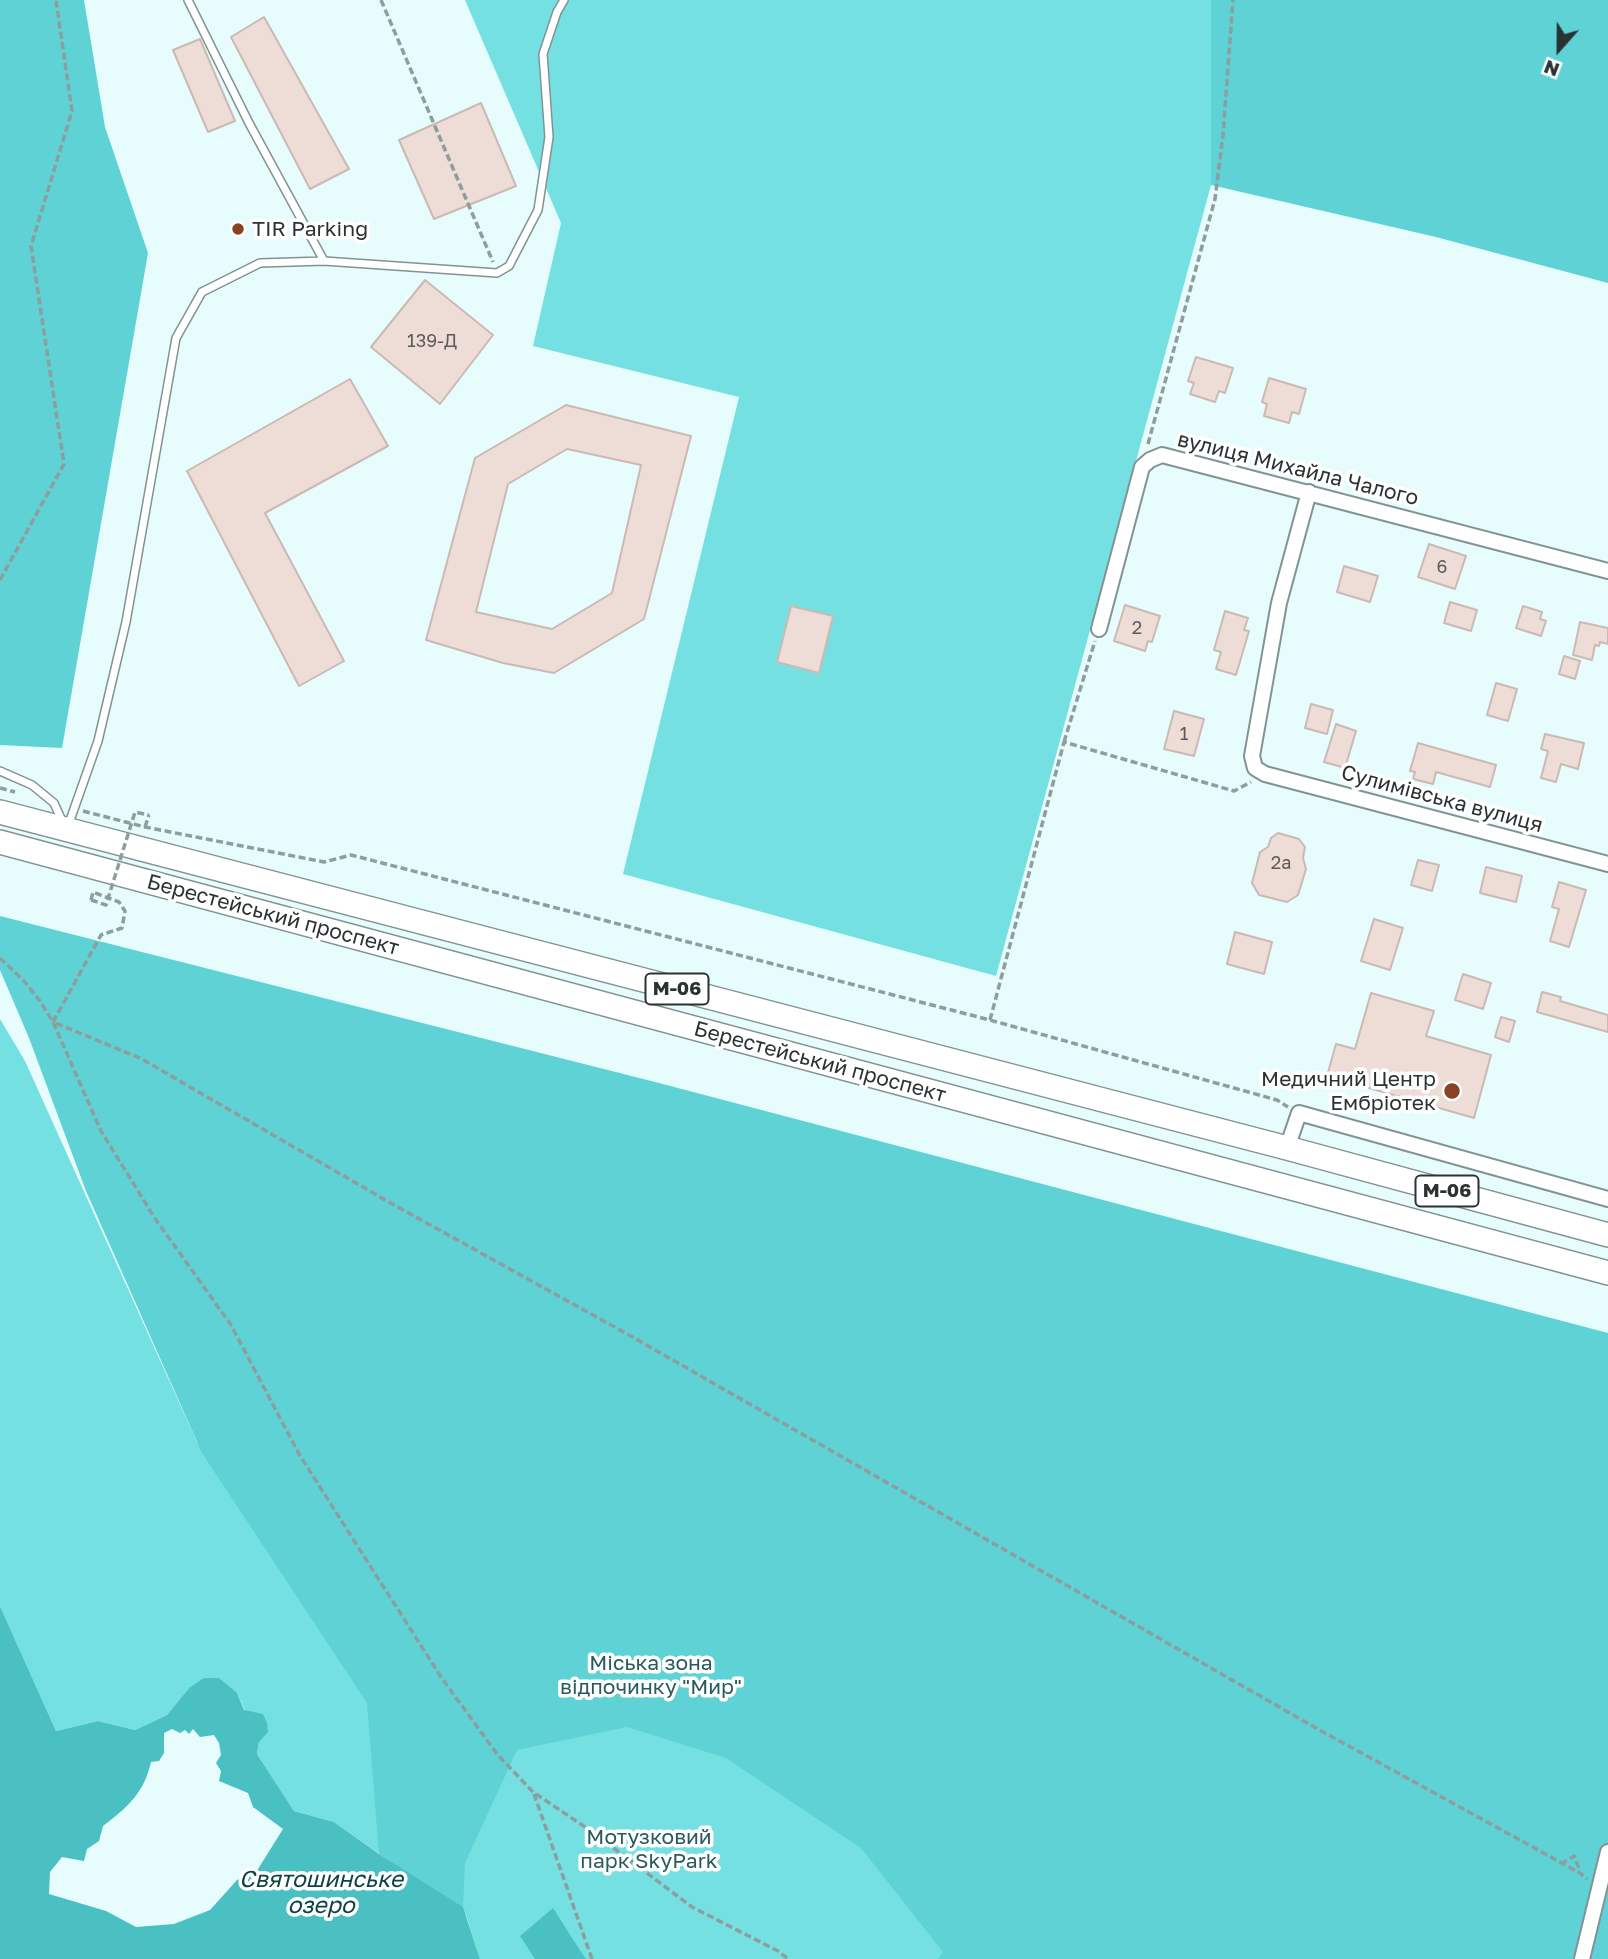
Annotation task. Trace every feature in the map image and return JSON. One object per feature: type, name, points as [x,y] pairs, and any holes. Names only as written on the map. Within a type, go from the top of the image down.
[{"type":"highway","name":"Берестейський проспект","points":[[0,812],[1287,1148]]},
{"type":"highway","name":"Берестейський проспект","points":[[0,842],[1608,1273]]},
{"type":"highway","name":"М-06","points":[[1287,1148],[1608,1235]]},
{"type":"street","name":"вулиця Михайла Чалого","points":[[1142,467],[1162,455],[1608,571]]},
{"type":"street","points":[[1099,629],[1142,467]]},
{"type":"street","points":[[1265,774],[1255,768],[1252,756],[1279,603],[1309,492]]},
{"type":"street","name":"Сулимівська вулиця","points":[[1265,774],[1608,864]]},
{"type":"street","points":[[1287,1148],[1299,1113],[1608,1199]]},
{"type":"street","points":[[1582,1959],[1608,1852]]},
{"type":"lane","points":[[188,0],[248,122],[324,261]]},
{"type":"lane","points":[[67,830],[98,741],[125,622],[176,338],[202,292],[260,262],[324,261],[498,273],[509,265],[538,210],[549,137],[543,54],[557,12],[564,0]]},
{"type":"lane","points":[[0,771],[32,785],[54,803],[67,830]]},
{"type":"path","points":[[0,580],[64,464],[31,246],[72,111],[56,0]]},
{"type":"path","points":[[381,0],[498,273]]},
{"type":"path","points":[[1142,467],[1215,200],[1223,135],[1233,0]]},
{"type":"path","points":[[990,1020],[1065,742],[1099,629]]},
{"type":"path","points":[[1065,742],[1234,791],[1265,774]]},
{"type":"path","points":[[53,1022],[101,934],[122,928],[125,911],[119,902],[93,892],[91,900],[106,905],[135,811],[149,815],[145,827]]},
{"type":"path","points":[[117,819],[145,827],[324,862],[351,855],[990,1020],[1277,1100],[1299,1113]]},
{"type":"path","points":[[0,958],[40,1001],[53,1022],[101,1130],[154,1217],[231,1325],[299,1454],[441,1677],[497,1754],[533,1792],[692,1907],[778,1951],[788,1959]]},
{"type":"path","points":[[53,1022],[141,1058],[387,1201],[641,1342],[1328,1734],[1580,1873],[1599,1889]]},
{"type":"path","points":[[533,1792],[592,1959]]},
{"type":"path","points":[[1561,1864],[1574,1856],[1580,1873]]},
{"type":"green space","points":[[0,0],[84,0],[105,127],[148,253],[62,748],[0,745]]},
{"type":"green space","points":[[465,0],[1211,0],[1211,185],[996,976],[623,874],[739,397],[533,346],[561,223]]},
{"type":"green space","points":[[1211,0],[1608,0],[1608,283],[1436,237],[1211,185]]},
{"type":"green space","name":"Міська зона відпочинку \"Мир\"","points":[[0,916],[659,1083],[1608,1333],[1608,1959],[938,1959],[943,1952],[861,1848],[726,1758],[627,1727],[517,1750],[465,1863],[463,1907],[379,1854],[367,1703],[202,1453],[86,1191],[29,1038],[0,970]]},
{"type":"green space","points":[[0,1019],[25,1061],[197,1442],[1608,1959],[480,1959],[466,1915],[334,1822],[294,1811],[257,1754],[259,1742],[237,1693],[189,1688],[167,1715],[135,1730],[98,1721],[56,1731],[0,1606]]},
{"type":"water","name":"Святошинське озеро","points":[[0,1606],[56,1731],[98,1721],[135,1730],[167,1715],[189,1688],[204,1678],[219,1678],[237,1693],[244,1710],[263,1714],[268,1732],[259,1742],[257,1754],[294,1811],[334,1822],[463,1907],[480,1959],[0,1959]],"holes":[[[172,1729],[180,1733],[185,1730],[189,1734],[193,1729],[200,1737],[214,1735],[221,1755],[216,1763],[221,1771],[219,1781],[248,1793],[253,1807],[283,1829],[258,1869],[237,1880],[210,1910],[174,1924],[136,1927],[106,1911],[49,1894],[50,1872],[62,1857],[84,1861],[87,1849],[99,1841],[103,1826],[134,1798],[144,1782],[151,1762],[159,1761],[164,1753],[164,1733]]]},
{"type":"water","points":[[553,1908],[586,1959],[535,1959],[520,1936]]},
{"type":"building","points":[[264,17],[349,169],[310,189],[231,37]]},
{"type":"building","points":[[200,39],[235,121],[208,132],[173,50]]},
{"type":"building","points":[[481,103],[516,186],[434,219],[399,140]]},
{"type":"building","points":[[425,280],[493,335],[440,404],[371,347]]},
{"type":"building","points":[[1196,357],[1233,368],[1225,393],[1219,391],[1215,402],[1190,394],[1194,383],[1188,381]]},
{"type":"building","points":[[1269,378],[1306,389],[1299,414],[1292,412],[1289,423],[1264,416],[1267,404],[1262,402]]},
{"type":"building","points":[[350,379],[388,446],[265,513],[344,661],[299,686],[187,471]]},
{"type":"building","points":[[566,405],[691,436],[644,619],[554,673],[503,663],[426,640],[475,458]],"holes":[[[567,449],[641,465],[612,593],[552,629],[476,612],[508,484]]]},
{"type":"building","points":[[1429,544],[1466,556],[1455,589],[1418,577]]},
{"type":"building","points":[[1344,566],[1378,576],[1370,602],[1337,592]]},
{"type":"building","points":[[1450,602],[1477,610],[1471,631],[1444,623]]},
{"type":"building","points":[[1125,605],[1160,616],[1152,642],[1148,641],[1145,651],[1114,641]]},
{"type":"building","points":[[791,606],[833,616],[819,673],[777,662]]},
{"type":"building","points":[[1523,606],[1542,612],[1540,619],[1546,621],[1541,636],[1516,628]]},
{"type":"building","points":[[1225,611],[1248,618],[1244,630],[1249,631],[1236,675],[1216,669],[1221,652],[1214,650]]},
{"type":"building","points":[[1580,622],[1608,628],[1608,644],[1600,642],[1599,646],[1595,645],[1592,660],[1573,655]]},
{"type":"building","points":[[1564,656],[1580,661],[1575,679],[1559,674]]},
{"type":"building","points":[[1496,683],[1517,689],[1508,721],[1487,715]]},
{"type":"building","points":[[1311,704],[1333,710],[1327,734],[1305,728]]},
{"type":"building","points":[[1174,711],[1204,719],[1194,756],[1164,749]]},
{"type":"building","points":[[1336,724],[1356,731],[1345,768],[1324,762]]},
{"type":"building","points":[[1545,734],[1584,743],[1578,769],[1561,764],[1556,782],[1541,778],[1548,751],[1541,749]]},
{"type":"building","points":[[1418,743],[1496,765],[1490,787],[1436,772],[1433,784],[1413,779],[1415,772],[1410,771]]},
{"type":"building","points":[[1278,833],[1299,839],[1305,847],[1303,858],[1306,869],[1298,895],[1287,902],[1259,895],[1252,883],[1260,852],[1268,847],[1271,838]]},
{"type":"building","points":[[1418,860],[1439,865],[1432,891],[1411,885]]},
{"type":"building","points":[[1486,867],[1522,876],[1516,902],[1480,893]]},
{"type":"building","points":[[1559,882],[1586,890],[1569,947],[1550,941],[1559,909],[1552,907]]},
{"type":"building","points":[[1374,919],[1403,928],[1390,970],[1361,961]]},
{"type":"building","points":[[1235,932],[1272,942],[1264,974],[1227,964]]},
{"type":"building","points":[[1463,974],[1491,983],[1483,1009],[1455,1000]]},
{"type":"building","points":[[1542,992],[1561,997],[1560,1001],[1608,1015],[1608,1032],[1537,1012]]},
{"type":"building","points":[[1371,993],[1434,1011],[1426,1036],[1491,1055],[1474,1118],[1327,1076],[1336,1044],[1355,1049]]},
{"type":"building","points":[[1501,1017],[1515,1021],[1509,1042],[1495,1037]]},
{"type":"place","name":"TIR Parking","points":[[238,229]]},
{"type":"place","name":"Медичний Центр Ембріотек","points":[[1452,1091]]},
{"type":"park label","name":"Мотузковий парк SkyPark","points":[[649,1849]]}]
